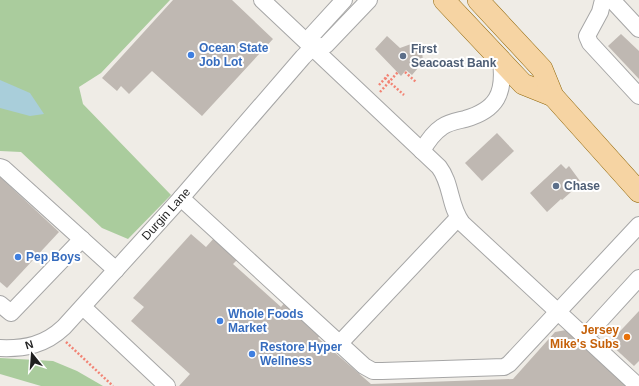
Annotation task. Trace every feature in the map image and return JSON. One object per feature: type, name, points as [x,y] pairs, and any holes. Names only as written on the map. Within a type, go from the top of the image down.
[{"type":"main road","points":[[444,0],[523,84],[553,96]]},
{"type":"main road","points":[[478,0],[542,69],[553,96],[639,192]]},
{"type":"street","points":[[262,0],[439,168],[446,178],[452,204],[458,218],[472,233],[638,385]]},
{"type":"street","name":"Durgin Lane","points":[[312,48],[312,35],[344,0]]},
{"type":"street","name":"Durgin Lane","points":[[0,348],[31,346],[57,334],[181,198],[226,144],[312,48],[326,45],[369,0]]},
{"type":"street","points":[[603,0],[600,12],[588,36],[590,43],[639,96]]},
{"type":"street","points":[[612,0],[639,29]]},
{"type":"street","points":[[422,151],[427,141],[442,127],[452,122],[480,115],[488,109],[498,97],[502,86],[502,61]]},
{"type":"street","points":[[0,167],[3,168],[116,270]]},
{"type":"street","points":[[181,198],[364,366],[373,371],[504,367],[509,364],[639,226]]},
{"type":"street","points":[[340,343],[458,218]]},
{"type":"street","points":[[4,312],[82,239]]},
{"type":"street","points":[[585,337],[639,278]]},
{"type":"street","points":[[83,307],[167,386]]},
{"type":"path","points":[[376,97],[398,72]]},
{"type":"path","points":[[405,72],[416,82]]},
{"type":"path","points":[[379,85],[389,74]]},
{"type":"path","points":[[385,78],[404,96]]},
{"type":"path","points":[[57,334],[113,386]]},
{"type":"green space","points":[[0,0],[170,0],[101,73],[79,87],[83,104],[171,195],[128,239],[102,228],[21,152],[0,151]]},
{"type":"green space","points":[[0,358],[53,361],[77,371],[103,386],[41,386],[0,374]]},
{"type":"water","points":[[0,80],[30,93],[44,114],[30,116],[0,108]]},
{"type":"building","name":"Ocean State Job Lot","points":[[173,0],[232,0],[273,39],[202,116],[152,71],[129,94],[121,86],[117,91],[102,78]]},
{"type":"building","points":[[621,34],[639,51],[639,79],[608,46]]},
{"type":"building","name":"First Seacoast Bank","points":[[387,36],[400,48],[411,44],[422,50],[423,62],[412,75],[406,70],[401,76],[375,49]]},
{"type":"building","points":[[497,133],[514,151],[482,181],[465,163]]},
{"type":"building","name":"Chase","points":[[561,164],[566,169],[569,166],[580,181],[569,190],[571,192],[547,212],[530,193]]},
{"type":"building","name":"Pep Boys","points":[[0,177],[59,232],[7,288],[0,282]]},
{"type":"building","points":[[191,234],[206,247],[215,237],[239,258],[233,264],[281,307],[287,300],[323,331],[318,338],[371,384],[513,379],[555,332],[566,330],[627,386],[179,386],[190,374],[131,321],[144,307],[133,298]]},
{"type":"building","points":[[639,311],[639,361],[634,366],[609,343]]},
{"type":"place","name":"Ocean State Job Lot","points":[[191,55]]},
{"type":"place","name":"First Seacoast Bank","points":[[403,56]]},
{"type":"place","name":"Chase","points":[[556,186]]},
{"type":"place","name":"Pep Boys","points":[[18,257]]},
{"type":"place","name":"Whole Foods Market","points":[[220,321]]},
{"type":"place","name":"Jersey Mike's Subs","points":[[627,337]]},
{"type":"place","name":"Restore Hyper Wellness","points":[[252,354]]}]
